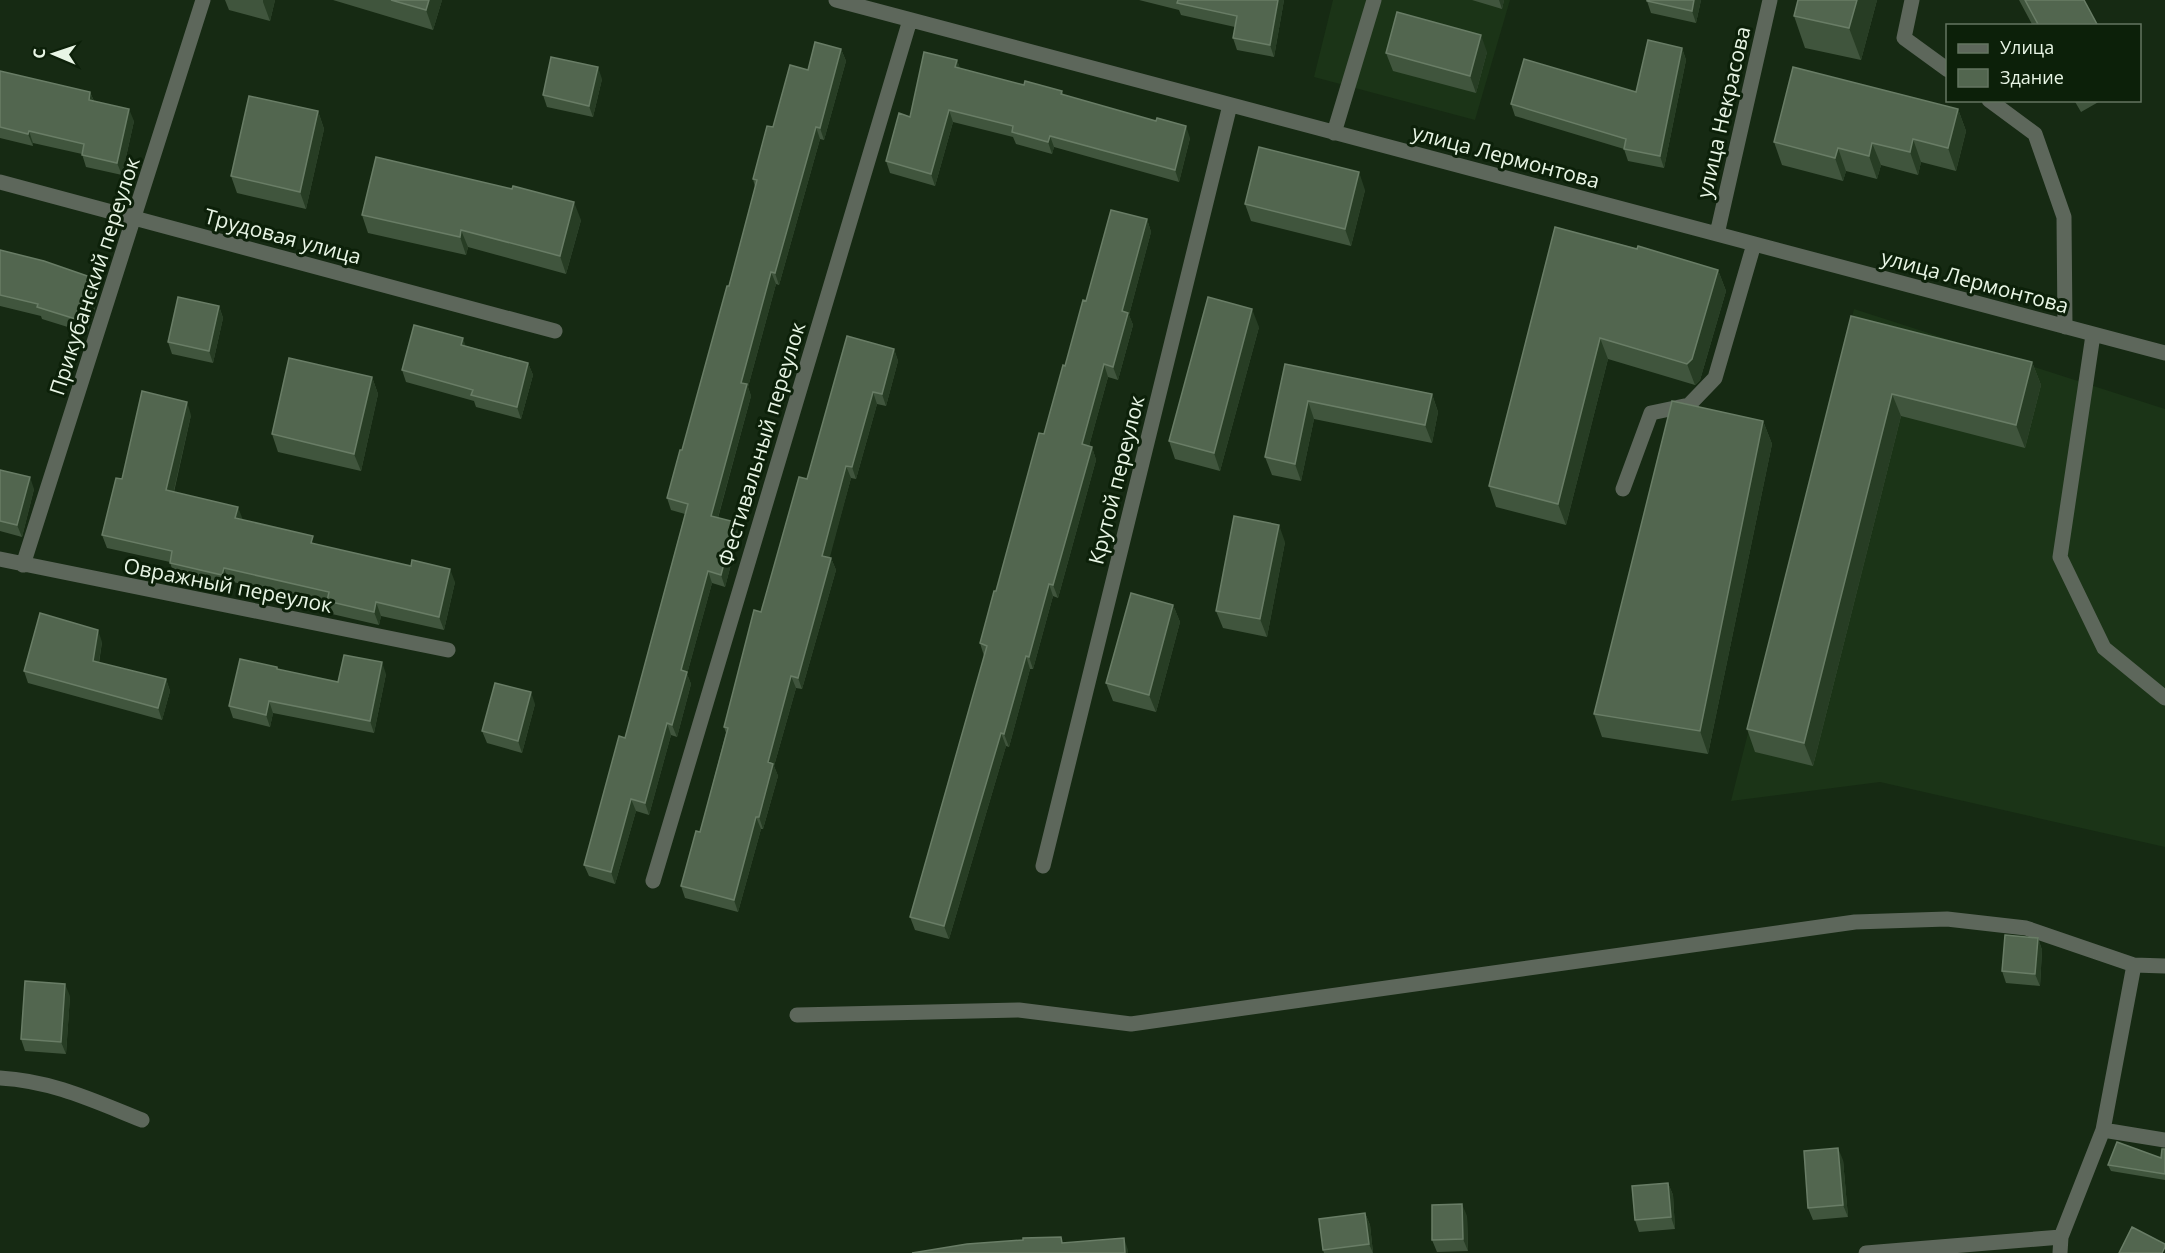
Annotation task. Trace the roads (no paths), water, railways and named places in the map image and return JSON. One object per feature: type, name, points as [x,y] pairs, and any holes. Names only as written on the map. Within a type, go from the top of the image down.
[{"type":"street","name":"Прикубанский переулок","points":[[23,565],[203,0]]},
{"type":"street","name":"улица Лермонтова","points":[[836,0],[2165,353]]},
{"type":"street","points":[[1334,133],[1374,0]]},
{"type":"street","name":"улица Некрасова","points":[[1717,234],[1770,0]]},
{"type":"street","points":[[1912,0],[1904,38],[1946,69]]},
{"type":"street","name":"Фестивальный переулок","points":[[653,881],[910,20]]},
{"type":"street","points":[[1992,102],[2035,134],[2064,217],[2065,327]]},
{"type":"street","name":"Крутой переулок","points":[[1043,866],[1230,105]]},
{"type":"street","name":"Трудовая улица","points":[[0,182],[555,331]]},
{"type":"street","points":[[1623,489],[1651,413],[1689,405],[1715,378],[1754,244]]},
{"type":"street","points":[[2094,335],[2060,556],[2104,648],[2165,698]]},
{"type":"street","name":"Овражный переулок","points":[[0,559],[448,650]]},
{"type":"street","points":[[796,1015],[1019,1010],[1131,1024],[1855,922],[1947,919],[2026,928],[2134,966],[2165,966]]},
{"type":"street","points":[[1866,1253],[2061,1245],[2103,1130],[2134,966]]},
{"type":"street","points":[[0,1078],[27,1080],[70,1091],[142,1120]]},
{"type":"street","points":[[2103,1130],[2165,1140]]}]
